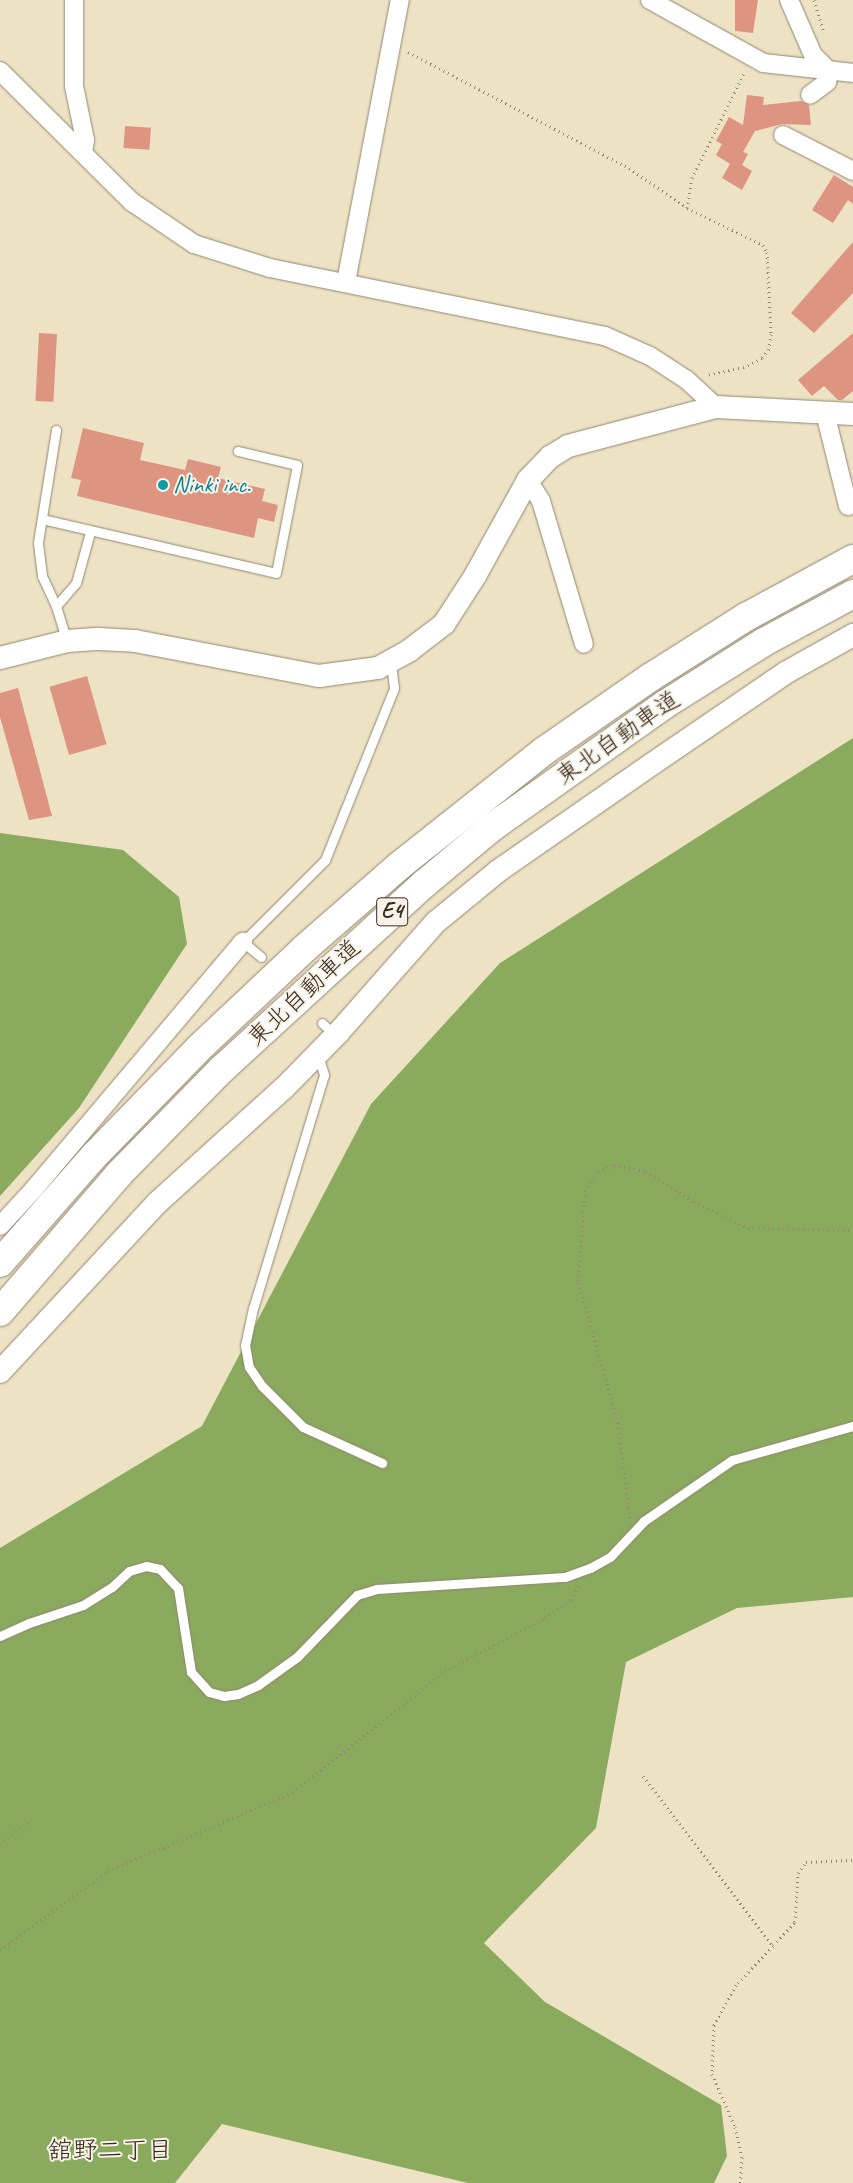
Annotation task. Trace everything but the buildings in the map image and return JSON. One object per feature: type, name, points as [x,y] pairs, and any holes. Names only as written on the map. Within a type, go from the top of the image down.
[{"type":"highway","name":"東北自動車道","points":[[0,1263],[95,1156],[198,1049],[305,948],[414,853],[544,750],[651,677],[746,617],[853,560]]},
{"type":"highway","name":"東北自動車道","points":[[0,1312],[119,1174],[222,1068],[325,971],[491,828],[664,705],[764,642],[853,594]]},
{"type":"street","points":[[74,0],[74,86],[85,140],[83,152]]},
{"type":"street","points":[[346,282],[400,0]]},
{"type":"street","points":[[776,0],[795,18]]},
{"type":"street","points":[[789,0],[795,18],[813,55],[829,71]]},
{"type":"street","points":[[661,3],[752,57],[782,67],[853,73]]},
{"type":"street","points":[[0,71],[132,202],[194,244],[270,268],[605,336],[650,356],[687,380],[716,407]]},
{"type":"street","points":[[810,95],[827,82],[829,71]]},
{"type":"street","points":[[783,135],[853,171]]},
{"type":"street","points":[[0,658],[67,641],[135,641],[319,676],[352,674],[391,662],[444,624],[474,576],[528,480],[550,457],[568,446],[716,407],[853,414]]},
{"type":"street","points":[[825,413],[848,506]]},
{"type":"street","points":[[528,480],[541,501],[584,644]]},
{"type":"street","points":[[0,1372],[157,1203],[318,1053],[329,1029],[436,922],[498,871],[787,672],[853,634]]},
{"type":"street","points":[[0,1226],[34,1190],[243,942]]},
{"type":"lane","points":[[56,430],[38,543],[42,576],[56,606],[67,641]]},
{"type":"lane","points":[[42,519],[90,532],[276,573],[296,465],[238,451]]},
{"type":"lane","points":[[56,606],[76,583],[90,532]]},
{"type":"lane","points":[[262,957],[243,942],[325,860],[394,688],[391,662]]},
{"type":"lane","points":[[318,1053],[324,1075],[248,1324],[245,1345],[249,1367],[262,1386],[303,1427],[382,1462]]},
{"type":"lane","points":[[0,1636],[29,1622],[84,1605],[112,1587],[129,1571],[146,1566],[160,1569],[178,1588],[182,1602],[191,1672],[209,1692],[224,1696],[258,1685],[296,1656],[357,1595],[377,1589],[565,1577],[590,1568],[610,1557],[632,1534],[700,1479],[732,1460],[853,1426]]},
{"type":"path","points":[[814,0],[827,41]]},
{"type":"path","points":[[392,44],[629,168],[687,208],[763,245],[767,252],[771,334],[769,348],[762,358],[744,367],[687,380]]},
{"type":"path","points":[[687,208],[692,178],[752,57]]},
{"type":"path","points":[[632,1534],[618,1424],[578,1281],[585,1191],[598,1170],[614,1165],[646,1172],[694,1202],[748,1228],[853,1230]]},
{"type":"path","points":[[0,1950],[108,1871],[293,1792],[445,1671],[545,1618],[571,1600],[590,1568]]},
{"type":"path","points":[[643,1776],[773,1946]]},
{"type":"path","points":[[0,1844],[34,1818]]},
{"type":"path","points":[[740,2183],[742,2157],[735,2127],[712,2074],[714,2024],[736,1985],[795,1922],[798,1873],[806,1862],[853,1860]]},
{"type":"green space","points":[[853,738],[853,1597],[737,1608],[626,1662],[596,1828],[484,1943],[545,2002],[721,2105],[727,2156],[714,2183],[468,2183],[222,2124],[175,2183],[0,2183],[0,1548],[202,1426],[371,1104],[500,963]]},
{"type":"green space","points":[[0,833],[123,850],[179,897],[187,944],[79,1108],[0,1196]]},
{"type":"place","name":"Ninki inc.","points":[[163,485]]},
{"type":"district","name":"舘野二丁目","points":[[110,2150]]}]
